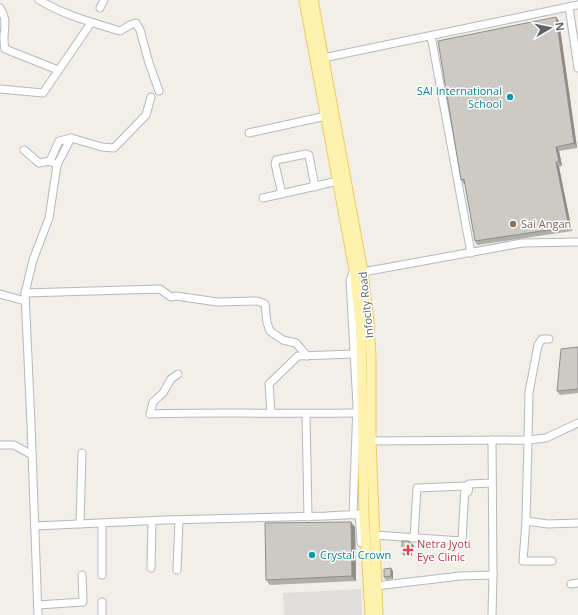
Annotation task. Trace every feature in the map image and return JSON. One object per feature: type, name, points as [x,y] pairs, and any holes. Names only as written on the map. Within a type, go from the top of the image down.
[{"type":"main road","name":"Infocity Road","points":[[309,4],[323,58],[347,210],[354,270],[367,388],[371,441],[378,615]]},
{"type":"main road","name":"Infocity Road","points":[[309,4],[326,116],[338,181],[363,272],[369,322],[367,388],[359,514],[370,615]]},
{"type":"street","points":[[39,0],[57,10],[91,23],[120,31],[130,25],[136,24],[140,30],[149,63],[159,91]]},
{"type":"street","points":[[100,8],[104,0]]},
{"type":"street","points":[[323,58],[578,5]]},
{"type":"street","points":[[568,7],[578,68]]},
{"type":"street","points":[[0,8],[5,15],[6,25],[3,41],[5,49],[58,70]]},
{"type":"street","points":[[0,89],[43,93],[91,23]]},
{"type":"street","points":[[431,36],[471,253]]},
{"type":"street","points":[[50,161],[59,140],[71,138],[114,148],[146,115],[151,97]]},
{"type":"street","points":[[249,132],[326,116]]},
{"type":"street","points":[[38,615],[24,293],[33,260],[48,218],[57,165],[71,138]]},
{"type":"street","points":[[24,150],[39,163],[50,161],[57,165]]},
{"type":"street","points":[[282,194],[275,164],[276,160],[306,154],[309,155],[316,186]]},
{"type":"street","points":[[263,198],[338,181]]},
{"type":"street","points":[[363,272],[522,243],[578,242]]},
{"type":"street","points":[[354,270],[350,280],[357,413],[359,514],[366,615]]},
{"type":"street","points":[[24,293],[160,289],[171,297],[176,296],[217,302],[257,301],[264,304],[270,331],[283,340],[296,343],[307,356]]},
{"type":"street","points":[[0,294],[25,301]]},
{"type":"street","points":[[549,339],[542,339],[538,344],[529,392],[526,521],[523,560],[552,561]]},
{"type":"street","points":[[271,413],[269,384],[298,356],[354,354]]},
{"type":"street","points":[[178,374],[171,379],[162,393],[153,402],[150,414],[357,413]]},
{"type":"street","points":[[306,414],[308,517]]},
{"type":"street","points":[[371,441],[528,440],[546,438],[578,423]]},
{"type":"street","points":[[492,440],[492,615]]},
{"type":"street","points":[[0,445],[14,445],[32,455]]},
{"type":"street","points":[[80,524],[82,453]]},
{"type":"street","points":[[467,544],[469,484],[492,483]]},
{"type":"street","points":[[374,535],[414,538],[462,541],[465,486],[417,488],[414,538]]},
{"type":"street","points":[[35,526],[359,514]]},
{"type":"street","points":[[177,570],[179,520]]},
{"type":"street","points":[[151,568],[152,521]]},
{"type":"street","points":[[526,521],[548,524],[578,523]]},
{"type":"street","points":[[102,523],[102,575]]},
{"type":"street","points":[[38,604],[83,602],[82,575]]},
{"type":"street","points":[[376,586],[460,576],[493,575]]},
{"type":"street","points":[[102,602],[102,615]]},
{"type":"shaded area","points":[[361,589],[362,615],[284,615],[283,593]]},
{"type":"building","name":"SAI International School","points":[[556,17],[574,143],[556,147],[559,162],[556,162],[569,227],[475,241],[464,179],[461,180],[438,41]]},
{"type":"building","points":[[578,347],[578,389],[557,391],[561,349]]},
{"type":"building","name":"Crystal Crown","points":[[351,522],[352,576],[266,580],[265,523]]},
{"type":"building","points":[[402,541],[409,541],[409,544],[412,544],[412,550],[410,550],[410,553],[402,553]]},
{"type":"building","points":[[391,568],[391,576],[384,577],[384,569]]},
{"type":"place","name":"SAI International School","points":[[510,97]]},
{"type":"place","name":"Sai Angan","points":[[513,224]]},
{"type":"place","name":"Netra Jyoti Eye Clinic","points":[[408,550]]},
{"type":"place","name":"Crystal Crown","points":[[312,555]]}]
